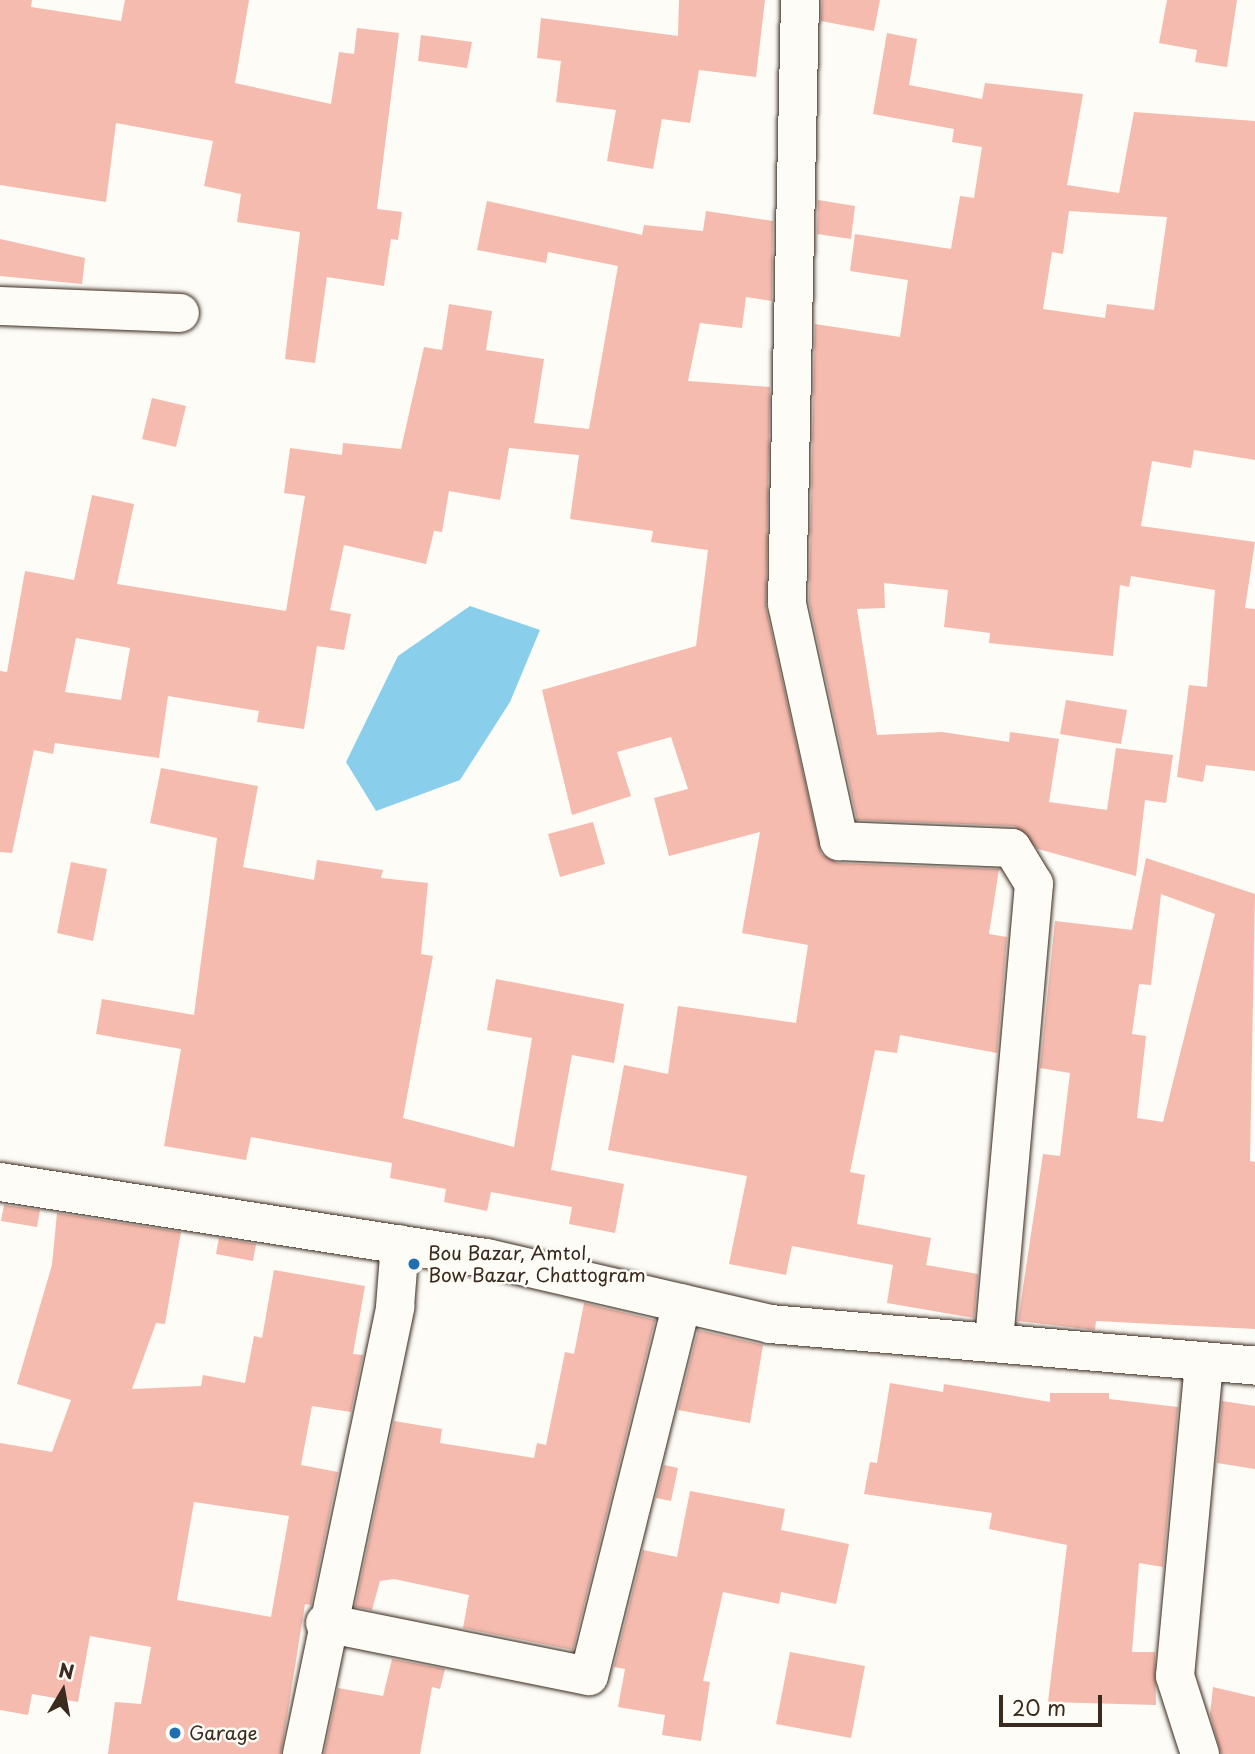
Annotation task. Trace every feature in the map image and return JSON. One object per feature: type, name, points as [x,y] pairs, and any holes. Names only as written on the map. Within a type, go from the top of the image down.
[{"type":"street","points":[[800,0],[787,604],[839,841],[1012,849],[1034,884],[994,1340]]},
{"type":"street","points":[[0,306],[180,313]]},
{"type":"street","points":[[0,1182],[400,1244],[770,1324],[994,1340],[1204,1364],[1255,1366]]},
{"type":"street","points":[[302,1754],[325,1623],[345,1555],[395,1307],[400,1244]]},
{"type":"street","points":[[325,1623],[589,1676],[682,1303]]},
{"type":"street","points":[[1200,1754],[1175,1676],[1204,1364]]},
{"type":"water","points":[[470,606],[540,630],[510,702],[460,780],[376,811],[346,762],[398,656]]},
{"type":"building","points":[[0,0],[32,0],[31,7],[121,21],[125,0],[249,0],[235,83],[331,104],[339,52],[354,54],[357,28],[399,33],[377,209],[402,212],[398,240],[391,239],[384,286],[327,277],[315,363],[285,359],[300,232],[237,222],[241,194],[204,186],[213,141],[116,123],[106,202],[0,185]]},
{"type":"building","points":[[679,0],[765,0],[756,77],[699,70],[690,123],[662,119],[653,169],[607,161],[616,110],[556,102],[561,61],[537,58],[541,18],[678,36]]},
{"type":"building","points":[[822,0],[880,0],[874,31],[821,21]]},
{"type":"building","points":[[1167,0],[1237,0],[1227,67],[1195,62],[1197,50],[1159,43]]},
{"type":"building","points":[[887,33],[917,39],[909,85],[982,99],[985,83],[1083,94],[1067,185],[1119,193],[1134,112],[1255,121],[1255,460],[1194,450],[1191,468],[1152,461],[1141,526],[1255,542],[1245,608],[1255,609],[1255,771],[1206,765],[1203,782],[1177,777],[1189,685],[1207,687],[1215,590],[1131,576],[1129,587],[1120,585],[1113,656],[989,643],[990,633],[944,627],[948,590],[884,583],[885,608],[857,609],[877,735],[942,732],[1009,742],[1010,732],[1059,739],[1049,802],[1107,810],[1116,748],[1173,755],[1166,803],[1145,800],[1136,876],[1038,849],[1014,826],[857,820],[809,602],[815,324],[900,337],[908,280],[850,271],[855,234],[951,249],[960,196],[974,198],[982,147],[952,142],[954,129],[873,114]],"holes":[[[1069,211],[1167,217],[1154,310],[1107,304],[1105,318],[1043,309],[1052,252],[1063,254]]]},
{"type":"building","points":[[421,35],[472,42],[467,68],[418,61]]},
{"type":"building","points":[[818,200],[855,206],[851,239],[817,234]]},
{"type":"building","points":[[487,201],[642,235],[644,225],[703,231],[706,211],[773,221],[772,301],[746,297],[742,328],[700,323],[688,381],[770,387],[766,608],[821,854],[838,863],[999,869],[989,934],[1007,937],[997,1053],[900,1035],[897,1053],[875,1050],[850,1172],[865,1175],[857,1224],[931,1238],[926,1265],[978,1274],[974,1318],[887,1303],[893,1265],[792,1246],[786,1275],[729,1264],[747,1176],[608,1150],[624,1065],[668,1074],[678,1006],[796,1023],[808,945],[742,933],[760,832],[669,856],[654,798],[688,789],[671,737],[617,752],[631,796],[572,815],[542,690],[696,646],[708,550],[651,542],[653,531],[570,519],[579,455],[509,448],[500,500],[449,491],[442,532],[434,531],[426,564],[344,545],[330,610],[351,614],[344,650],[317,646],[304,729],[257,722],[259,711],[168,696],[159,758],[55,743],[53,754],[34,750],[12,853],[0,852],[0,671],[7,672],[25,571],[74,580],[92,495],[134,504],[117,584],[286,611],[305,496],[284,493],[290,448],[342,455],[343,443],[401,449],[424,347],[442,350],[449,304],[492,311],[486,350],[544,359],[534,423],[589,429],[618,266],[548,252],[546,263],[477,250]],"holes":[[[76,638],[130,648],[121,700],[65,692]]]},
{"type":"building","points":[[0,239],[85,258],[82,284],[0,276]]},
{"type":"building","points":[[152,398],[186,406],[176,447],[142,439]]},
{"type":"building","points":[[1066,700],[1127,710],[1121,744],[1060,734]]},
{"type":"building","points":[[161,768],[258,786],[243,867],[314,880],[317,860],[383,870],[381,878],[428,883],[421,954],[433,956],[403,1118],[514,1147],[532,1038],[487,1030],[496,979],[624,1004],[614,1063],[572,1055],[551,1170],[624,1184],[615,1233],[569,1224],[572,1207],[491,1192],[487,1211],[444,1202],[446,1189],[390,1178],[392,1163],[251,1137],[246,1160],[164,1146],[181,1049],[96,1034],[102,999],[194,1015],[217,838],[150,823]]},
{"type":"building","points":[[593,822],[605,864],[560,877],[548,834]]},
{"type":"building","points":[[1146,858],[1255,894],[1250,1161],[1255,1162],[1255,1329],[1096,1321],[1095,1330],[1018,1321],[1043,1154],[1060,1156],[1070,1073],[1040,1068],[1055,921],[1132,930]],"holes":[[[1161,894],[1215,914],[1163,1122],[1137,1118],[1146,1036],[1132,1034],[1139,984],[1151,985]]]},
{"type":"building","points":[[71,862],[107,869],[93,941],[57,933]]},
{"type":"building","points":[[4,1205],[40,1210],[37,1227],[1,1221]]},
{"type":"building","points":[[57,1213],[181,1232],[165,1324],[156,1323],[132,1389],[201,1386],[203,1375],[245,1383],[254,1336],[262,1338],[274,1270],[365,1286],[353,1354],[363,1355],[351,1412],[312,1406],[301,1465],[338,1472],[311,1605],[305,1604],[281,1754],[108,1754],[115,1702],[141,1704],[151,1647],[90,1636],[78,1702],[32,1694],[28,1715],[0,1710],[0,1443],[52,1452],[71,1400],[17,1384],[52,1265]],"holes":[[[194,1502],[289,1516],[271,1617],[177,1600]]]},
{"type":"building","points":[[219,1238],[256,1244],[253,1261],[216,1254]]},
{"type":"building","points":[[584,1303],[655,1320],[573,1650],[463,1628],[469,1595],[394,1579],[380,1581],[372,1610],[355,1607],[394,1421],[442,1429],[440,1443],[534,1458],[537,1443],[546,1445],[565,1352],[574,1354]]},
{"type":"building","points":[[698,1330],[763,1345],[750,1423],[678,1410]]},
{"type":"building","points":[[890,1383],[943,1392],[944,1384],[1050,1402],[1050,1393],[1109,1393],[1109,1399],[1178,1407],[1163,1567],[1139,1563],[1132,1652],[1155,1652],[1156,1705],[1048,1702],[1067,1545],[989,1529],[992,1513],[864,1494],[870,1462],[877,1463]]},
{"type":"building","points":[[1222,1401],[1255,1406],[1255,1469],[1217,1463]]},
{"type":"building","points":[[664,1465],[678,1468],[671,1501],[656,1498]]},
{"type":"building","points":[[690,1491],[785,1509],[781,1530],[849,1544],[836,1604],[781,1592],[779,1604],[723,1592],[703,1681],[710,1682],[701,1741],[662,1735],[665,1715],[618,1707],[625,1669],[614,1667],[643,1550],[677,1557]]},
{"type":"building","points":[[790,1652],[865,1666],[851,1738],[776,1724]]},
{"type":"building","points":[[392,1659],[445,1669],[440,1689],[432,1687],[420,1754],[324,1754],[338,1688],[383,1696]]},
{"type":"building","points":[[1213,1687],[1255,1697],[1255,1754],[1221,1754],[1210,1714]]},
{"type":"place","name":"Bou Bazar, Amtol, Bow Bazar, Chattogram","points":[[414,1264]]},
{"type":"place","name":"Garage","points":[[175,1733]]}]
